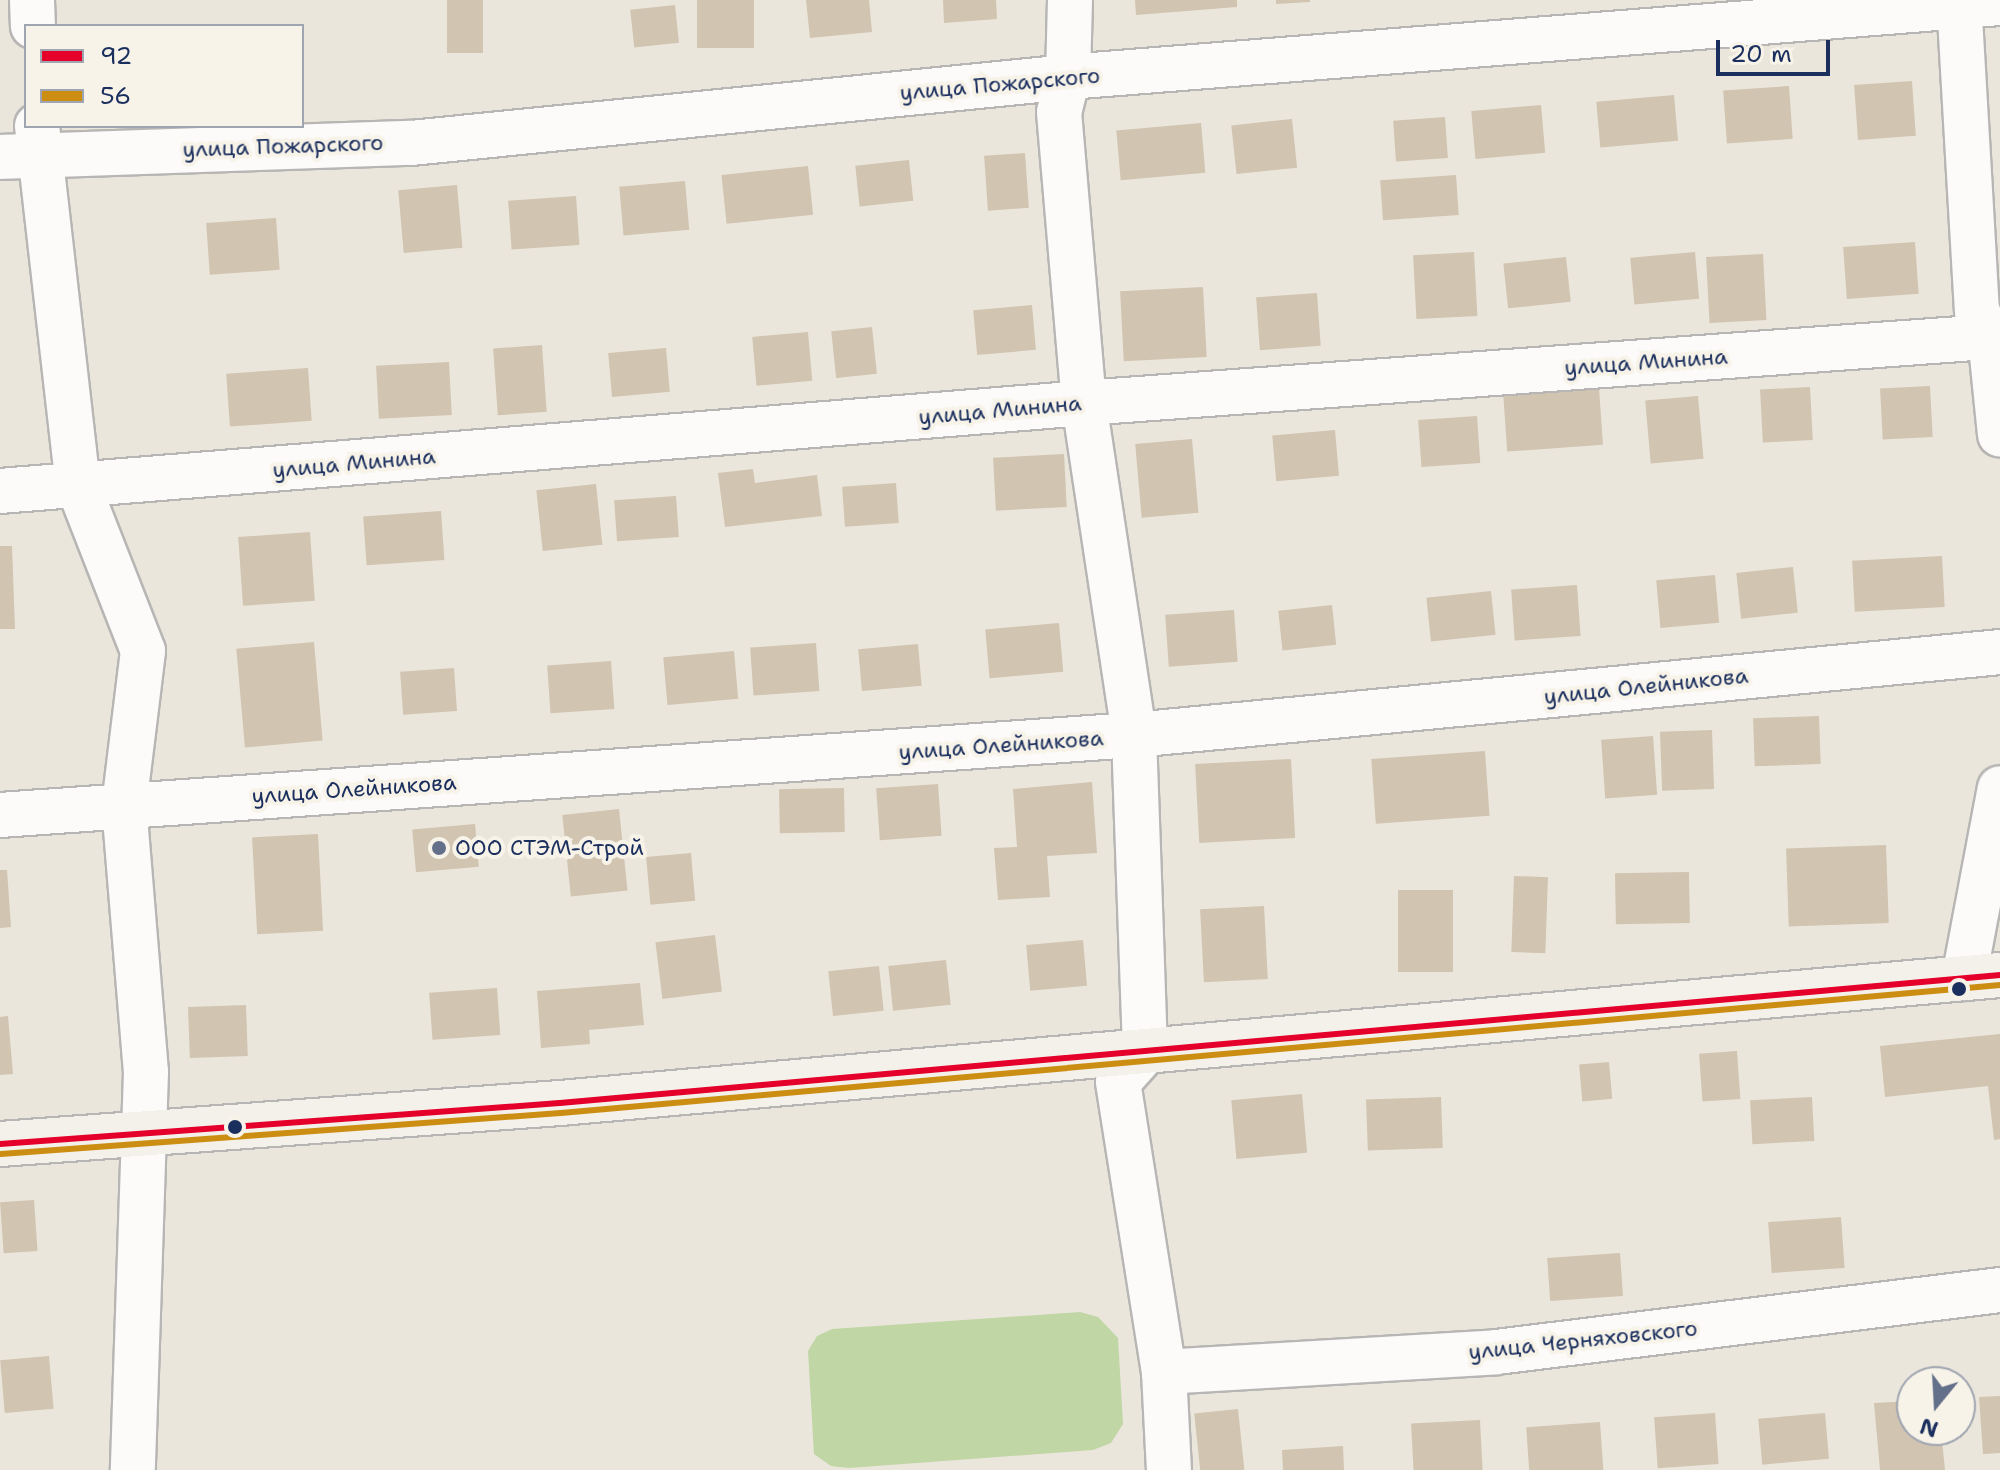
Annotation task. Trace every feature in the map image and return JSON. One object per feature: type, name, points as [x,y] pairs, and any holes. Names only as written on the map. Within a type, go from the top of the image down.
[{"type":"street","points":[[32,0],[33,24]]},
{"type":"street","points":[[1070,0],[1068,77],[1059,112],[1084,403],[1134,735],[1145,1052],[1118,1082],[1164,1372],[1169,1470]]},
{"type":"street","points":[[1973,3],[1977,311],[1995,336],[2000,434]]},
{"type":"street","name":"улица Пожарского","points":[[25,146],[411,143],[1068,77],[1973,3]]},
{"type":"street","points":[[25,146],[78,485],[143,651],[124,805],[146,1072],[133,1470]]},
{"type":"street","name":"улица Минина","points":[[0,491],[1084,403],[1995,336]]},
{"type":"street","name":"улица Олейникова","points":[[0,815],[1134,735],[2000,652]]},
{"type":"street","points":[[0,1144],[560,1103],[1982,977],[2000,788]]},
{"type":"street","name":"улица Черняховского","points":[[1164,1372],[1496,1352],[2000,1290]]},
{"type":"green space","points":[[1080,1312],[1098,1317],[1118,1338],[1123,1424],[1111,1443],[1093,1450],[849,1468],[831,1466],[814,1454],[808,1351],[817,1336],[832,1329]]},
{"type":"building","points":[[447,0],[483,0],[483,53],[447,53]]},
{"type":"building","points":[[697,0],[754,0],[754,48],[697,48]]},
{"type":"building","points":[[806,0],[869,0],[872,32],[810,38]]},
{"type":"building","points":[[943,0],[996,0],[997,19],[944,23]]},
{"type":"building","points":[[1135,0],[1237,0],[1237,7],[1136,15]]},
{"type":"building","points":[[1276,0],[1310,0],[1310,2],[1276,4]]},
{"type":"building","points":[[675,5],[679,43],[634,47],[630,10]]},
{"type":"building","points":[[1912,81],[1916,136],[1858,140],[1854,85]]},
{"type":"building","points":[[1789,86],[1793,139],[1727,143],[1723,91]]},
{"type":"building","points":[[1674,95],[1678,141],[1600,148],[1596,102]]},
{"type":"building","points":[[1541,105],[1545,153],[1475,159],[1471,111]]},
{"type":"building","points":[[1445,117],[1448,158],[1396,162],[1393,121]]},
{"type":"building","points":[[1292,119],[1297,168],[1236,174],[1231,125]]},
{"type":"building","points":[[1201,123],[1205,173],[1121,180],[1116,130]]},
{"type":"building","points":[[1025,153],[1029,208],[988,211],[984,156]]},
{"type":"building","points":[[909,160],[913,201],[860,206],[855,166]]},
{"type":"building","points":[[808,166],[813,215],[727,224],[721,175]]},
{"type":"building","points":[[1456,175],[1459,215],[1383,220],[1380,180]]},
{"type":"building","points":[[685,181],[689,230],[624,236],[619,187]]},
{"type":"building","points":[[457,185],[462,248],[404,253],[398,190]]},
{"type":"building","points":[[576,196],[579,245],[512,250],[508,201]]},
{"type":"building","points":[[276,218],[280,270],[210,275],[206,223]]},
{"type":"building","points":[[1915,242],[1919,294],[1847,299],[1843,247]]},
{"type":"building","points":[[1474,252],[1477,316],[1416,319],[1413,255]]},
{"type":"building","points":[[1695,252],[1699,299],[1634,304],[1630,258]]},
{"type":"building","points":[[1763,254],[1766,320],[1710,323],[1706,257]]},
{"type":"building","points":[[1566,257],[1571,302],[1508,308],[1503,264]]},
{"type":"building","points":[[1203,287],[1207,357],[1124,361],[1120,291]]},
{"type":"building","points":[[1317,293],[1321,346],[1260,350],[1256,297]]},
{"type":"building","points":[[1032,305],[1036,350],[977,355],[973,310]]},
{"type":"building","points":[[872,327],[877,374],[836,378],[831,331]]},
{"type":"building","points":[[808,332],[812,381],[756,386],[752,337]]},
{"type":"building","points":[[542,345],[547,412],[498,415],[493,348]]},
{"type":"building","points":[[666,348],[670,392],[612,397],[608,353]]},
{"type":"building","points":[[449,362],[452,415],[379,419],[376,366]]},
{"type":"building","points":[[308,368],[312,421],[230,427],[226,374]]},
{"type":"building","points":[[1930,386],[1933,437],[1883,440],[1880,389]]},
{"type":"building","points":[[1810,387],[1813,440],[1763,443],[1760,390]]},
{"type":"building","points":[[1599,388],[1603,445],[1507,452],[1503,395]]},
{"type":"building","points":[[1698,396],[1703,459],[1651,463],[1645,401]]},
{"type":"building","points":[[1477,416],[1480,463],[1421,467],[1418,420]]},
{"type":"building","points":[[1335,430],[1339,476],[1276,481],[1272,435]]},
{"type":"building","points":[[1192,439],[1198,513],[1142,518],[1135,444]]},
{"type":"building","points":[[1064,454],[1067,507],[996,511],[993,458]]},
{"type":"building","points":[[753,469],[755,483],[817,475],[822,516],[725,527],[718,473]]},
{"type":"building","points":[[896,483],[899,523],[845,527],[842,487]]},
{"type":"building","points":[[596,484],[602,545],[543,551],[536,490]]},
{"type":"building","points":[[676,496],[679,537],[617,541],[614,500]]},
{"type":"building","points":[[441,511],[444,560],[367,565],[363,516]]},
{"type":"building","points":[[310,532],[315,601],[243,606],[238,537]]},
{"type":"building","points":[[0,546],[12,546],[15,629],[0,629]]},
{"type":"building","points":[[1942,556],[1945,607],[1855,612],[1852,561]]},
{"type":"building","points":[[1793,567],[1798,613],[1741,619],[1736,573]]},
{"type":"building","points":[[1715,575],[1719,623],[1660,628],[1656,580]]},
{"type":"building","points":[[1577,585],[1581,636],[1515,640],[1511,590]]},
{"type":"building","points":[[1491,591],[1496,635],[1431,642],[1426,598]]},
{"type":"building","points":[[1332,605],[1336,645],[1282,650],[1278,611]]},
{"type":"building","points":[[1234,610],[1238,662],[1169,667],[1165,615]]},
{"type":"building","points":[[1059,623],[1063,672],[990,678],[985,629]]},
{"type":"building","points":[[314,642],[323,741],[245,747],[236,649]]},
{"type":"building","points":[[816,643],[819,691],[754,695],[750,648]]},
{"type":"building","points":[[918,644],[922,686],[862,691],[858,649]]},
{"type":"building","points":[[734,651],[738,699],[667,705],[663,657]]},
{"type":"building","points":[[611,661],[614,709],[551,713],[547,665]]},
{"type":"building","points":[[454,668],[457,711],[403,715],[400,672]]},
{"type":"building","points":[[1819,716],[1821,764],[1755,766],[1753,718]]},
{"type":"building","points":[[1712,730],[1714,789],[1662,791],[1660,732]]},
{"type":"building","points":[[1653,736],[1657,795],[1605,798],[1601,740]]},
{"type":"building","points":[[1485,751],[1490,816],[1376,824],[1371,759]]},
{"type":"building","points":[[1291,759],[1295,838],[1199,843],[1195,764]]},
{"type":"building","points":[[1092,782],[1097,853],[1047,856],[1050,897],[998,900],[994,848],[1017,847],[1013,789]]},
{"type":"building","points":[[938,784],[942,836],[880,840],[876,788]]},
{"type":"building","points":[[844,788],[845,832],[780,833],[779,789]]},
{"type":"building","points":[[619,809],[628,891],[571,897],[562,815]]},
{"type":"building","points":[[475,824],[479,867],[416,872],[412,829]]},
{"type":"building","points":[[318,834],[323,931],[257,934],[252,837]]},
{"type":"building","points":[[1886,845],[1889,923],[1789,926],[1786,848]]},
{"type":"building","points":[[691,853],[695,901],[650,905],[646,857]]},
{"type":"building","points":[[0,870],[7,870],[11,927],[0,928]]},
{"type":"building","points":[[1689,872],[1690,923],[1616,924],[1615,873]]},
{"type":"building","points":[[1514,876],[1548,877],[1545,953],[1511,952]]},
{"type":"building","points":[[1398,890],[1453,890],[1453,972],[1398,972]]},
{"type":"building","points":[[1264,906],[1268,979],[1204,982],[1200,909]]},
{"type":"building","points":[[715,935],[722,992],[662,999],[655,942]]},
{"type":"building","points":[[1083,940],[1087,986],[1030,991],[1026,945]]},
{"type":"building","points":[[946,960],[951,1005],[893,1011],[888,966]]},
{"type":"building","points":[[879,966],[884,1011],[833,1016],[828,971]]},
{"type":"building","points":[[640,983],[644,1025],[589,1030],[590,1044],[541,1048],[537,991]]},
{"type":"building","points":[[497,988],[500,1035],[432,1040],[429,993]]},
{"type":"building","points":[[246,1005],[248,1056],[190,1058],[188,1007]]},
{"type":"building","points":[[8,1016],[13,1074],[0,1075],[0,1017]]},
{"type":"building","points":[[2000,1034],[2000,1139],[1994,1140],[1988,1086],[1885,1097],[1880,1046]]},
{"type":"building","points":[[1737,1051],[1740,1099],[1702,1102],[1699,1054]]},
{"type":"building","points":[[1609,1062],[1612,1099],[1582,1101],[1579,1065]]},
{"type":"building","points":[[1302,1094],[1307,1153],[1236,1159],[1231,1100]]},
{"type":"building","points":[[1441,1097],[1443,1148],[1368,1151],[1366,1100]]},
{"type":"building","points":[[1812,1097],[1814,1141],[1752,1144],[1750,1100]]},
{"type":"building","points":[[34,1200],[38,1251],[4,1253],[0,1202]]},
{"type":"building","points":[[1841,1217],[1845,1268],[1772,1273],[1768,1222]]},
{"type":"building","points":[[1620,1253],[1623,1296],[1550,1301],[1547,1258]]},
{"type":"building","points":[[49,1356],[54,1409],[5,1413],[0,1360]]},
{"type":"building","points":[[2000,1396],[2000,1453],[1983,1454],[1979,1397]]},
{"type":"building","points":[[1896,1402],[1896,1446],[1943,1446],[1945,1470],[1880,1470],[1874,1403]]},
{"type":"building","points":[[1238,1409],[1244,1470],[1200,1470],[1194,1414]]},
{"type":"building","points":[[1715,1413],[1719,1464],[1658,1468],[1654,1417]]},
{"type":"building","points":[[1825,1413],[1829,1459],[1762,1465],[1758,1419]]},
{"type":"building","points":[[1480,1420],[1483,1470],[1414,1470],[1411,1424]]},
{"type":"building","points":[[1600,1422],[1603,1470],[1529,1470],[1526,1427]]},
{"type":"building","points":[[1343,1446],[1344,1470],[1283,1470],[1282,1450]]},
{"type":"transit line","name":"92","points":[[0,1144],[560,1103],[2000,975]]},
{"type":"transit line","name":"56","points":[[1,1154],[561,1113],[2000,985]]},
{"type":"place","name":"ООО СТЭМ-Строй","points":[[439,848]]}]
